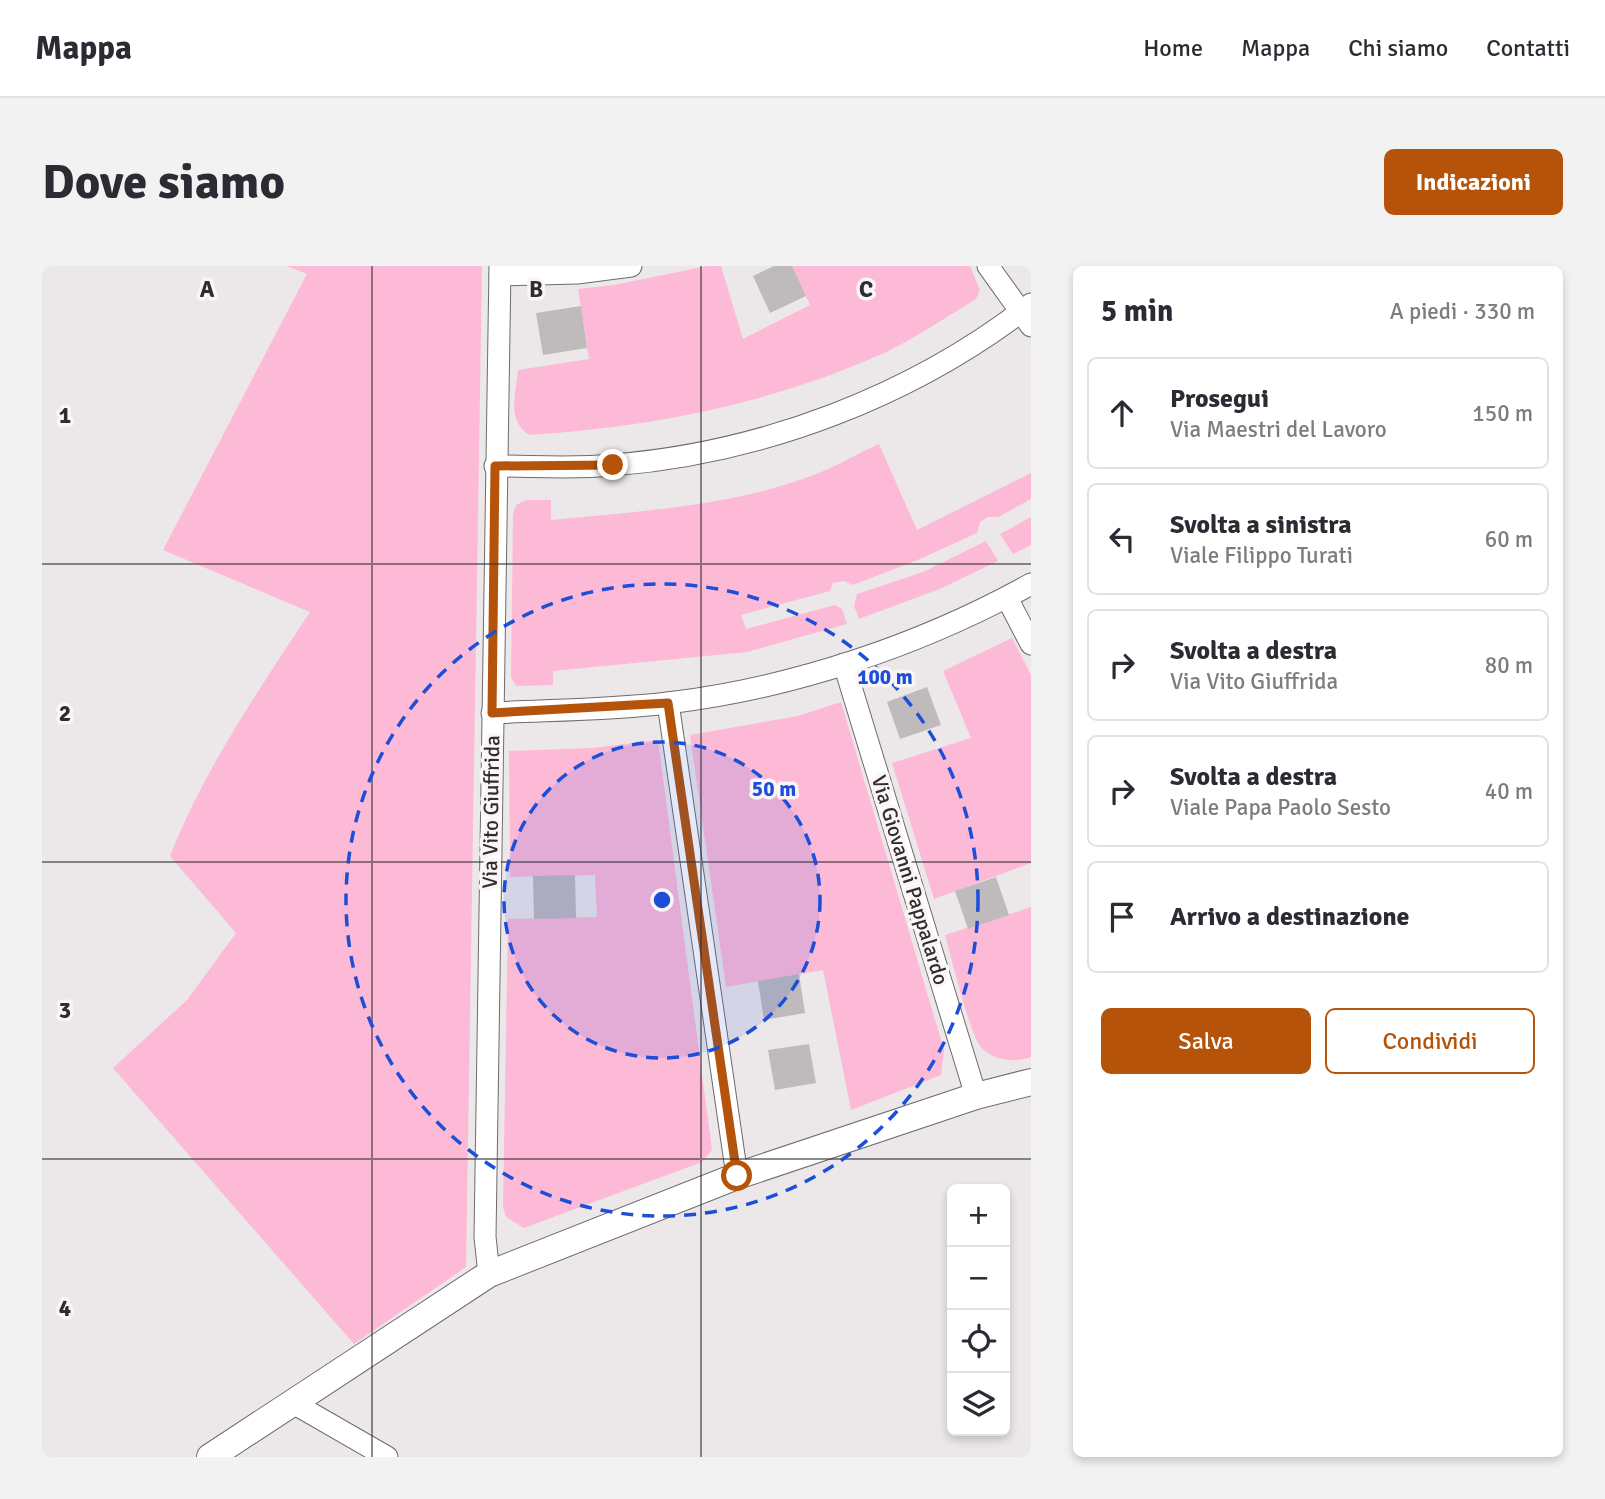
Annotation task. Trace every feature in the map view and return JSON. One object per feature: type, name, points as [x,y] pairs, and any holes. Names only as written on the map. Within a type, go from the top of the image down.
[{"type":"main road","points":[[210,1457],[489,1274],[737,1176],[976,1096],[1031,1082]]},
{"type":"street","points":[[500,270],[577,273],[631,266]]},
{"type":"street","points":[[495,466],[613,465],[735,444],[831,416],[934,371],[1028,314],[988,266]]},
{"type":"street","name":"Via Vito Giuffrida","points":[[489,1274],[485,1237],[500,270]]},
{"type":"street","points":[[492,713],[668,703],[762,685],[844,664],[935,631],[1031,584]]},
{"type":"street","points":[[1007,598],[1031,644]]},
{"type":"street","name":"Via Giovanni Pappalardo","points":[[844,664],[976,1096]]},
{"type":"street","points":[[668,703],[737,1176]]},
{"type":"street","points":[[293,1403],[387,1457]]},
{"type":"shaded area","points":[[286,266],[482,266],[466,1267],[354,1344],[113,1068],[187,1000],[236,933],[170,856],[216,761],[310,612],[163,550],[307,274]]},
{"type":"shaded area","points":[[707,266],[721,266],[743,339],[810,305],[792,266],[970,266],[980,290],[976,299],[896,347],[798,386],[666,419],[529,435],[522,429],[517,422],[514,406],[518,370],[589,359],[578,289],[614,285]]},
{"type":"shaded area","points":[[879,444],[917,530],[1031,473],[1031,499],[998,517],[988,517],[980,522],[977,533],[920,559],[853,585],[844,581],[833,583],[830,591],[741,615],[746,629],[835,605],[842,609],[847,624],[747,652],[553,671],[553,685],[516,686],[511,677],[513,515],[516,505],[526,500],[551,500],[551,520],[690,505],[760,492],[793,482],[826,470]]},
{"type":"shaded area","points":[[1031,517],[1031,545],[1013,554],[1000,534]]},
{"type":"shaded area","points":[[986,541],[998,561],[942,588],[859,619],[854,606],[857,594],[923,572]]},
{"type":"shaded area","points":[[1012,638],[1031,675],[1031,863],[934,899],[892,763],[971,738],[943,671]]},
{"type":"shaded area","points":[[841,702],[944,1050],[941,1075],[851,1110],[823,970],[726,987],[690,735],[798,716]]},
{"type":"shaded area","points":[[658,740],[712,1150],[702,1162],[524,1228],[506,1217],[503,1206],[508,919],[597,917],[595,875],[510,877],[509,751],[592,748]]},
{"type":"shaded area","points":[[1031,907],[1031,1057],[1018,1060],[997,1058],[985,1051],[976,1039],[945,935]]},
{"type":"building","points":[[774,266],[792,266],[806,296],[770,313],[753,276]]},
{"type":"building","points":[[581,306],[587,348],[543,355],[536,313]]},
{"type":"building","points":[[927,687],[941,725],[900,739],[887,702]]},
{"type":"building","points":[[575,875],[576,918],[534,919],[533,876]]},
{"type":"building","points":[[996,877],[1009,915],[968,929],[955,891]]},
{"type":"building","points":[[799,974],[805,1013],[764,1020],[758,981]]},
{"type":"building","points":[[809,1044],[816,1083],[775,1090],[768,1050]]},
{"type":"route","points":[[613,465],[495,466],[492,713],[668,703],[737,1176]]}]
